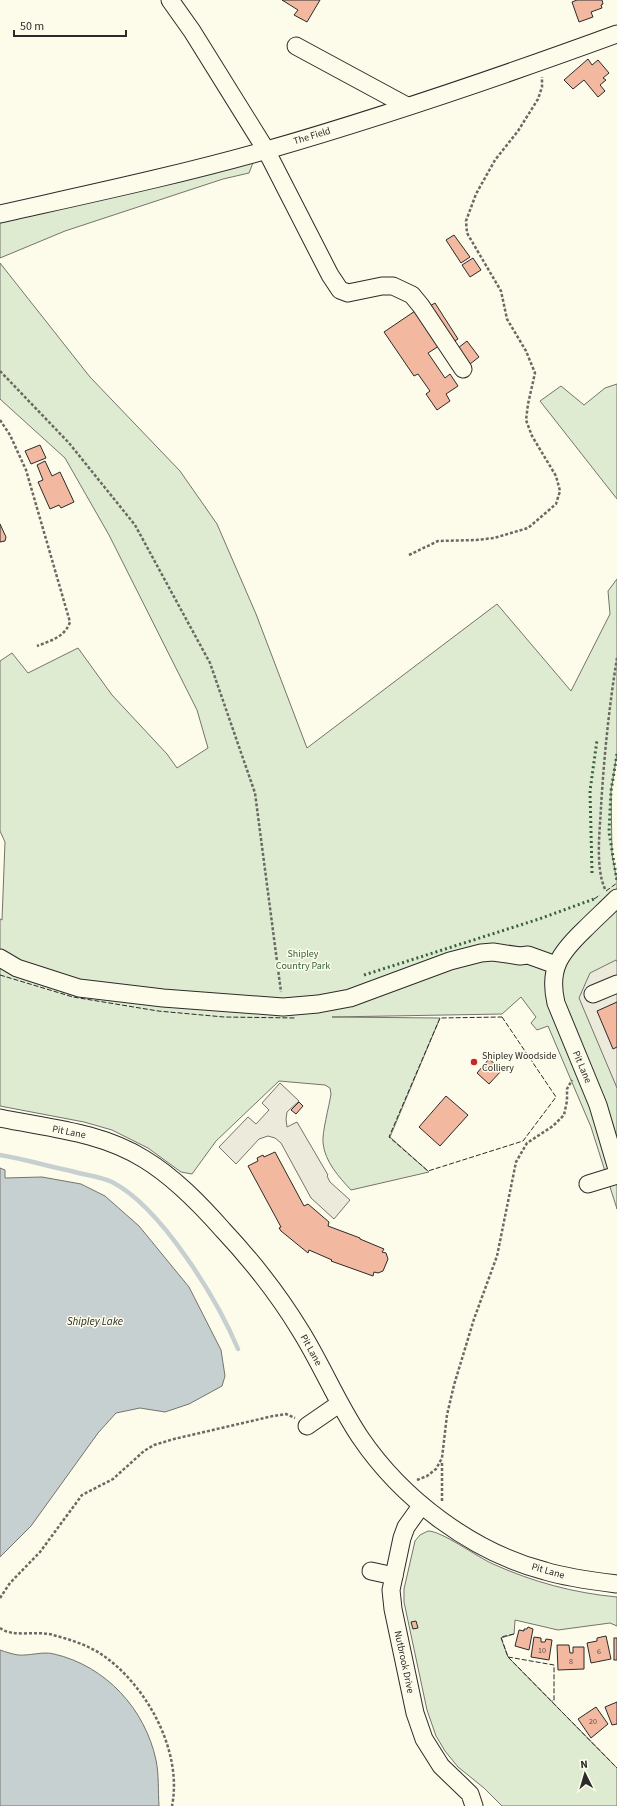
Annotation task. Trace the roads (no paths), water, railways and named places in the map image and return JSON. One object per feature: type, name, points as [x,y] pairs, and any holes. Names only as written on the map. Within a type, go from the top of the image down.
[{"type":"street","points":[[170,0],[192,31],[266,150],[330,275],[340,290],[348,293],[382,286],[393,286],[412,295],[464,369]]},
{"type":"street","name":"The Field","points":[[0,214],[135,183],[266,150],[407,106],[617,34]]},
{"type":"street","points":[[296,46],[407,106]]},
{"type":"street","name":"Pit Lane","points":[[614,901],[570,943],[561,955],[556,965],[553,986],[556,1003],[598,1105],[617,1169]]},
{"type":"street","points":[[0,958],[17,968],[79,988],[163,998],[283,1007],[318,1004],[350,998],[450,961],[493,952],[520,956],[528,955],[556,965]]},
{"type":"street","points":[[593,994],[617,984]]},
{"type":"street","name":"Pit Lane","points":[[0,1118],[102,1139],[145,1159],[180,1186],[228,1236],[278,1296],[310,1347],[339,1404],[367,1446],[402,1487],[421,1506],[436,1518],[489,1549],[515,1561],[543,1571],[569,1577],[617,1584]]},
{"type":"street","points":[[588,1184],[617,1175]]},
{"type":"street","points":[[307,1426],[339,1404]]},
{"type":"street","name":"Nutbrook Drive","points":[[421,1506],[404,1533],[391,1594],[393,1609],[417,1721],[424,1739],[445,1771],[470,1794],[474,1806]]},
{"type":"street","points":[[371,1571],[394,1576]]},
{"type":"water","name":"Shipley Lake","points":[[0,1168],[5,1170],[5,1178],[42,1177],[81,1184],[105,1196],[139,1226],[189,1287],[221,1350],[225,1376],[222,1386],[189,1404],[165,1412],[140,1408],[116,1413],[98,1433],[31,1526],[0,1557]]},
{"type":"water","points":[[0,1650],[18,1655],[50,1653],[73,1660],[90,1668],[106,1679],[120,1692],[133,1707],[151,1741],[157,1765],[159,1806],[0,1806]]},
{"type":"waterway","points":[[0,1155],[102,1178],[112,1182],[131,1194],[168,1233],[186,1256],[229,1328],[238,1349]]},
{"type":"place","name":"Shipley Woodside Colliery","points":[[474,1062]]},
{"type":"park label","name":"Shipley Country Park","points":[[303,960]]}]
